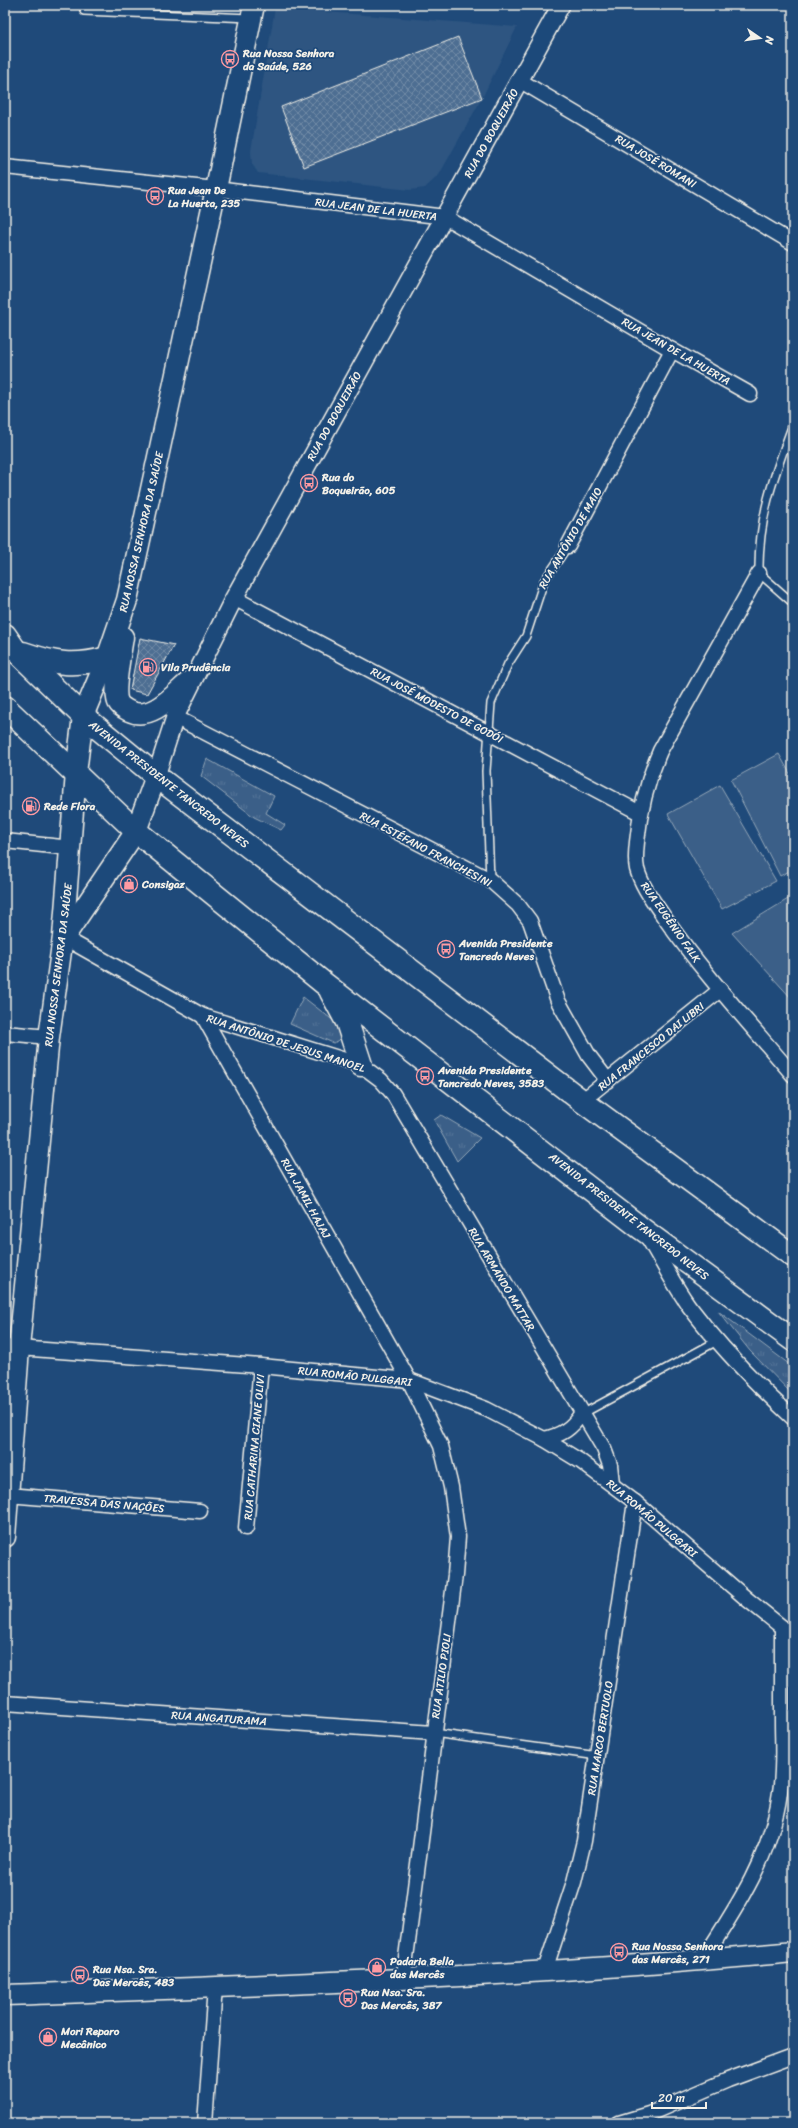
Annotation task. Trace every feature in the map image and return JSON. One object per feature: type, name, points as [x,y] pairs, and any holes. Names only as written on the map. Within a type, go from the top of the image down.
[{"type":"highway","points":[[11,643],[45,661],[68,664],[84,664],[107,658]]},
{"type":"highway","name":"AVENIDA PRESIDENTE TANCREDO NEVES","points":[[11,643],[83,716],[156,776],[582,1101],[793,1256]]},
{"type":"highway","name":"AVENIDA PRESIDENTE TANCREDO NEVES","points":[[5,707],[136,831],[326,985],[642,1229],[793,1340]]},
{"type":"highway","points":[[326,985],[339,1005],[347,1022],[361,1065]]},
{"type":"main road","name":"RUA NOSSA SENHORA DA SAÚDE","points":[[5,1538],[8,1495],[7,1472],[12,1348],[49,1037],[63,937],[76,773],[83,716],[107,658],[127,600],[216,189],[252,11]]},
{"type":"main road","points":[[127,600],[117,687],[118,702],[123,708],[132,712],[138,714],[148,713],[160,706],[191,680]]},
{"type":"main road","name":"RUA DO BOQUEIRÃO","points":[[63,937],[136,831],[156,776]]},
{"type":"main road","points":[[5,1995],[403,1980],[702,1961],[793,1952]]},
{"type":"street","name":"RUA DO BOQUEIRÃO","points":[[156,776],[175,717],[191,680],[234,598],[561,5]]},
{"type":"street","name":"RUA JOSÉ ROMANI","points":[[519,80],[793,243]]},
{"type":"street","name":"RUA JEAN DE LA HUERTA","points":[[5,167],[216,189],[445,217],[750,394]]},
{"type":"street","name":"RUA ANTÔNIO DE MAIO","points":[[568,546],[672,350]]},
{"type":"street","name":"RUA EUGÊNIO FALK","points":[[759,573],[660,751],[650,775],[640,813],[636,856],[637,869],[644,887],[678,937],[720,990],[793,1075]]},
{"type":"street","name":"RUA JOSÉ MODESTO DE GODÓI","points":[[234,598],[640,813]]},
{"type":"street","name":"RUA ESTÉFANO FRANCHESINI","points":[[175,717],[490,880],[518,905],[530,921],[558,1001],[589,1056],[608,1081]]},
{"type":"street","points":[[5,841],[71,848]]},
{"type":"street","name":"RUA ANTÔNIO DE JESUS MANOEL","points":[[63,937],[203,1016],[361,1065],[381,1080]]},
{"type":"street","name":"RUA FRANCESCO DAI LIBRI","points":[[582,1101],[720,990]]},
{"type":"street","name":"RUA JAMIL HAJAJ","points":[[203,1016],[409,1380]]},
{"type":"street","points":[[5,1033],[49,1037]]},
{"type":"street","name":"RUA ARMANDO MATTAR","points":[[381,1080],[397,1101],[604,1449],[610,1465],[612,1483]]},
{"type":"street","points":[[642,1229],[688,1304],[717,1341],[763,1391],[793,1418]]},
{"type":"street","name":"RUA ROMÃO PULGGARI","points":[[12,1348],[261,1366],[409,1380],[486,1409],[544,1439],[612,1483],[787,1632]]},
{"type":"street","name":"RUA CATHARINA CIANE OLIVI","points":[[246,1528],[261,1366]]},
{"type":"street","name":"RUA ATILIO PIOLI","points":[[403,1980],[458,1537],[451,1487],[441,1446],[409,1380]]},
{"type":"street","points":[[544,1439],[556,1436],[566,1431],[582,1414]]},
{"type":"street","name":"TRAVESSA DAS NAÇÕES","points":[[8,1495],[200,1512]]},
{"type":"street","name":"RUA MARCO BERTUOLO","points":[[545,1970],[574,1882],[584,1841],[635,1502]]},
{"type":"street","points":[[702,1961],[730,1918],[757,1869],[774,1821],[780,1793],[783,1756],[787,1632]]},
{"type":"street","name":"RUA ANGATURAMA","points":[[5,1703],[433,1733]]},
{"type":"street","points":[[205,2123],[215,1987]]},
{"type":"street","points":[[619,2123],[649,2114],[728,2080],[793,2056]]},
{"type":"lane","points":[[84,11],[252,11]]},
{"type":"lane","points":[[793,424],[770,485],[762,520],[758,552],[759,573],[793,603]]},
{"type":"lane","name":"RUA ANTÔNIO DE MAIO","points":[[490,880],[486,772],[487,732],[491,703],[508,664],[526,636],[544,580],[568,546]]},
{"type":"lane","points":[[582,1414],[717,1341]]},
{"type":"lane","points":[[433,1733],[598,1756]]},
{"type":"shaded area","points":[[275,8],[517,27],[482,98],[439,175],[425,188],[410,190],[258,173],[252,164],[251,151]]},
{"type":"green space","points":[[779,754],[793,779],[793,869],[780,876],[731,780]]},
{"type":"green space","points":[[207,759],[274,796],[266,813],[285,825],[281,830],[254,817],[201,776]]},
{"type":"green space","points":[[720,785],[776,881],[722,909],[668,814]]},
{"type":"green space","points":[[793,896],[793,1000],[732,933]]},
{"type":"green space","points":[[303,997],[339,1025],[341,1037],[338,1041],[333,1043],[290,1024]]},
{"type":"green space","points":[[441,1115],[480,1138],[457,1161],[434,1120]]},
{"type":"green space","points":[[718,1311],[793,1367],[793,1395],[750,1351]]},
{"type":"building","points":[[458,37],[482,98],[304,167],[281,107]]},
{"type":"building","name":"Vila Prudência","points":[[140,638],[174,645],[147,694],[130,690]]},
{"type":"place","name":"Rua Nossa Senhora da Saúde, 526","points":[[230,59]]},
{"type":"place","name":"Rua Jean De La Huerta, 235","points":[[155,196]]},
{"type":"place","name":"Rua do Boqueirão, 605","points":[[309,483]]},
{"type":"place","name":"Vila Prudência","points":[[148,667]]},
{"type":"place","name":"Rede Flora","points":[[31,806]]},
{"type":"place","name":"Consigaz","points":[[129,884]]},
{"type":"place","name":"Avenida Presidente Tancredo Neves","points":[[446,949]]},
{"type":"place","name":"Avenida Presidente Tancredo Neves, 3583","points":[[425,1076]]},
{"type":"place","name":"Rua Nossa Senhora das Mercês, 271","points":[[619,1952]]},
{"type":"place","name":"Padaria Bella das Mercês","points":[[377,1967]]},
{"type":"place","name":"Rua Nsa. Sra. Das Mercês, 483","points":[[80,1975]]},
{"type":"place","name":"Rua Nsa. Sra. Das Mercês, 387","points":[[348,1998]]},
{"type":"place","name":"Mori Reparo Mecânico","points":[[48,2037]]}]
